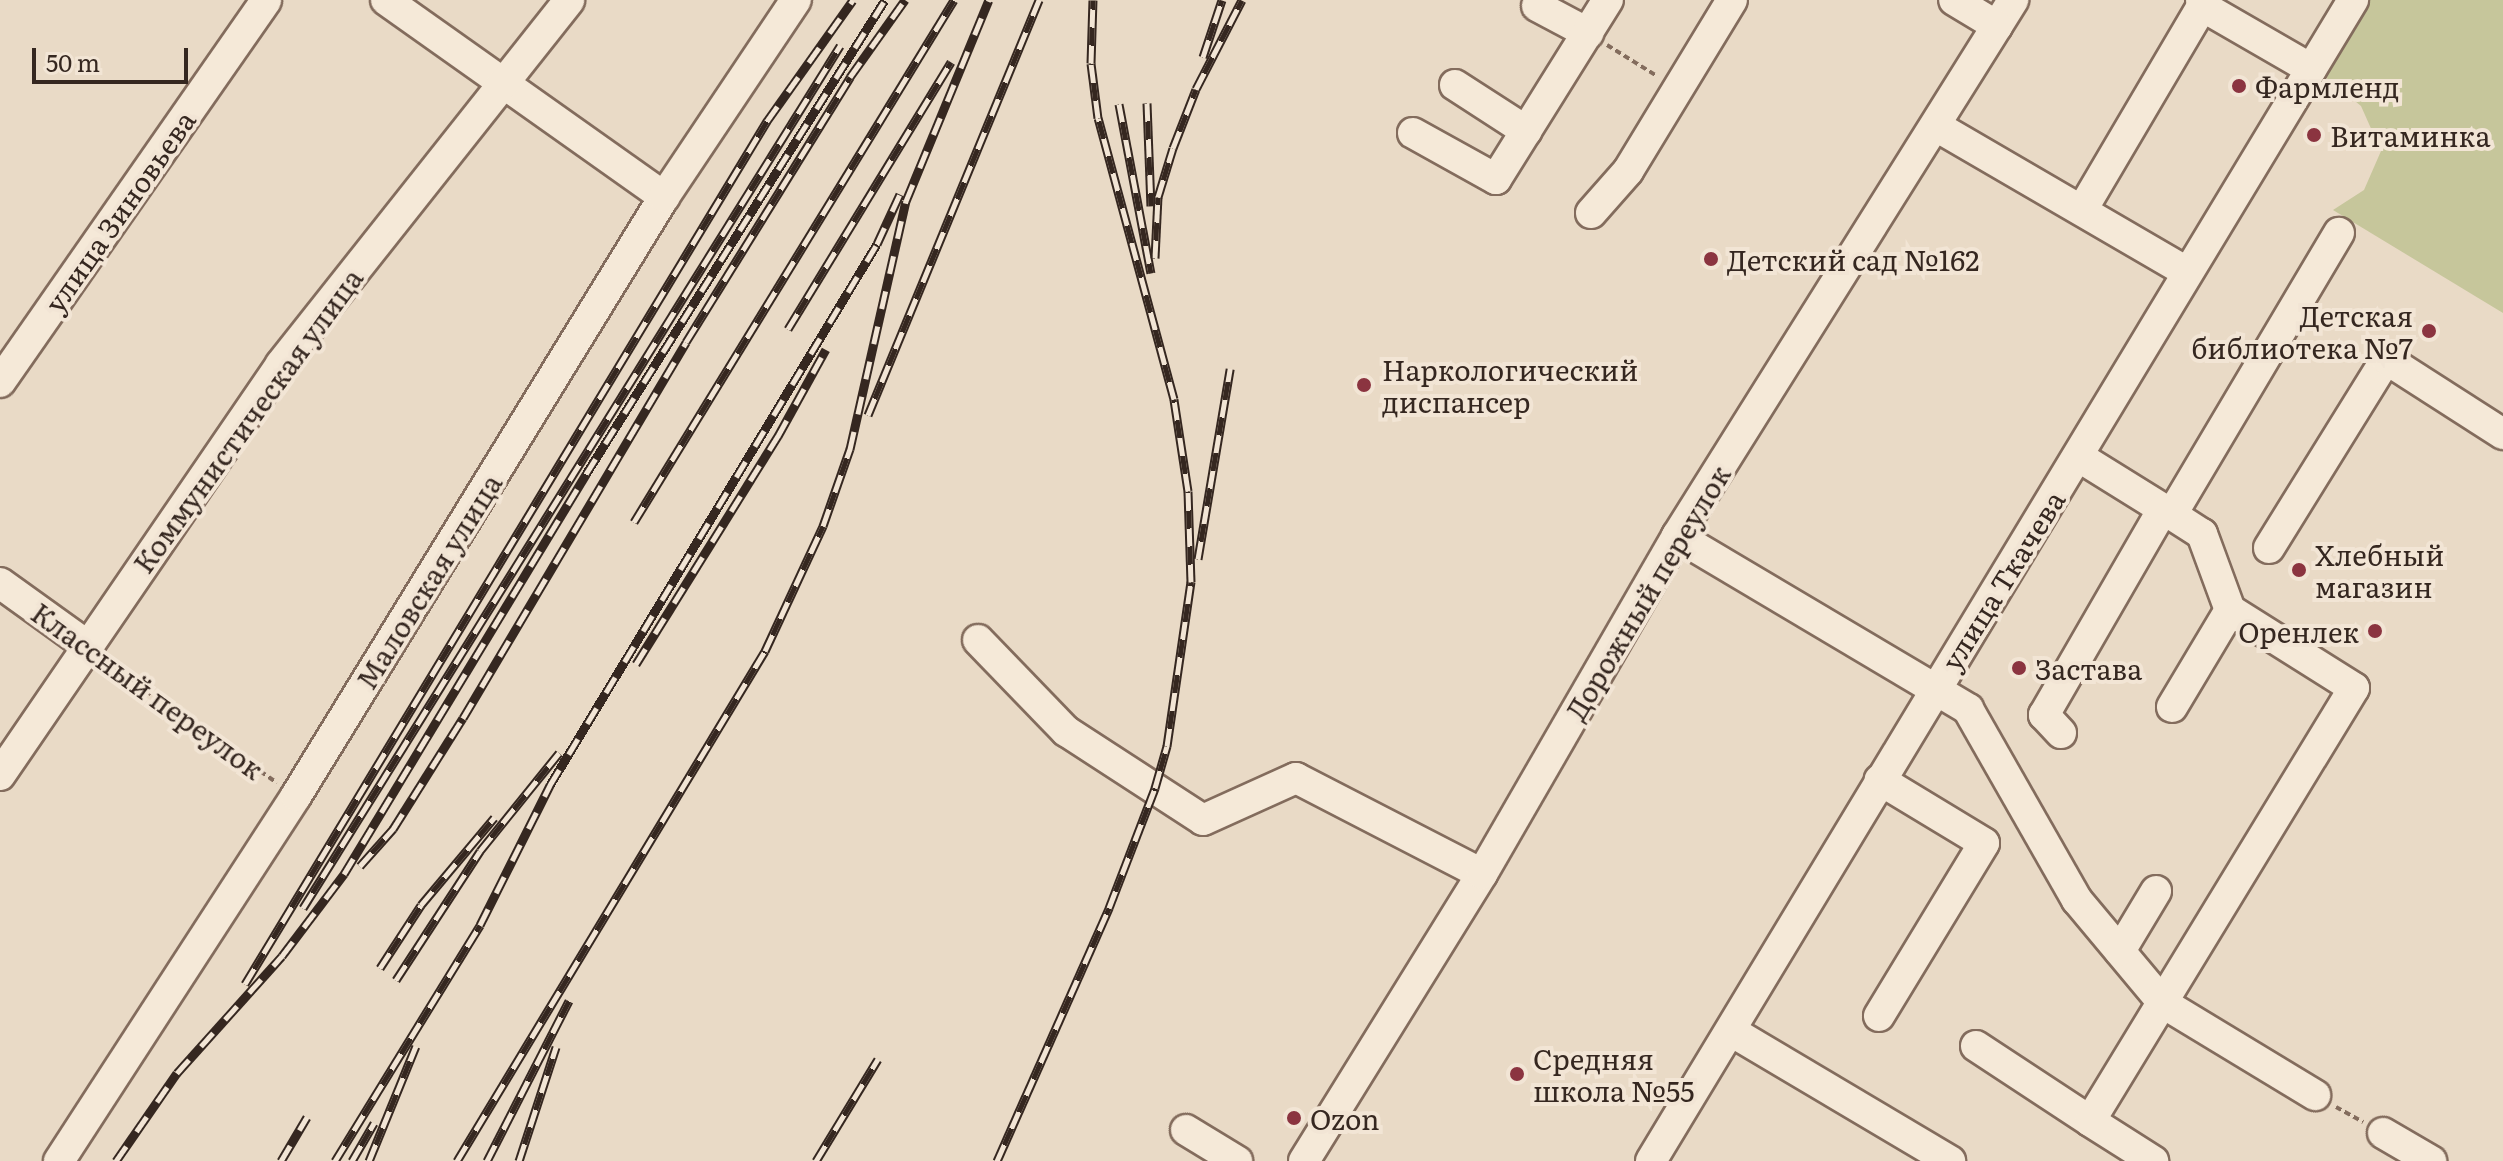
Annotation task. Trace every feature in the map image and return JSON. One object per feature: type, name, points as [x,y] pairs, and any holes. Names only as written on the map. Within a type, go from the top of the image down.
[{"type":"street","name":"улица Зиновьева","points":[[0,382],[266,0]]},
{"type":"street","points":[[386,0],[664,197]]},
{"type":"street","name":"Коммунистическая улица","points":[[0,775],[85,644],[281,364],[506,85],[569,0]]},
{"type":"street","name":"Маловская улица","points":[[59,1161],[296,796],[664,197],[796,0]]},
{"type":"street","points":[[1413,133],[1496,179],[1608,0]]},
{"type":"street","points":[[1591,213],[1628,171],[1732,0]]},
{"type":"street","points":[[1954,0],[1997,26]]},
{"type":"street","name":"Дорожный переулок","points":[[1304,1161],[1482,874],[1677,536],[2013,0]]},
{"type":"street","name":"улица Ткачева","points":[[1651,1161],[2353,0]]},
{"type":"street","points":[[2082,210],[2201,3],[2311,69]]},
{"type":"street","points":[[1537,6],[1588,33]]},
{"type":"street","points":[[1455,85],[1526,131]]},
{"type":"street","points":[[1936,126],[2187,272]]},
{"type":"street","points":[[2061,733],[2044,715],[2339,233]]},
{"type":"street","points":[[2269,548],[2386,359],[2503,434]]},
{"type":"street","points":[[2078,456],[2202,534],[2230,610],[2354,688],[2090,1121]]},
{"type":"street","points":[[1677,536],[1968,709],[2077,900],[2163,1003],[2315,1095]]},
{"type":"street","name":"Классный переулок","points":[[0,583],[85,644]]},
{"type":"street","points":[[2172,707],[2230,610]]},
{"type":"street","points":[[978,640],[1066,731],[1203,820],[1296,778],[1482,874]]},
{"type":"street","points":[[1879,1016],[1984,843],[1880,780]]},
{"type":"street","points":[[2120,951],[2156,891]]},
{"type":"street","points":[[1731,1031],[1950,1161]]},
{"type":"street","points":[[1976,1046],[2153,1161]]},
{"type":"street","points":[[1186,1130],[1237,1161]]},
{"type":"street","points":[[2383,1133],[2431,1161]]},
{"type":"path","points":[[1588,33],[1680,90]]},
{"type":"path","name":"Классный переулок","points":[[85,644],[122,678],[296,796]]},
{"type":"path","points":[[2315,1095],[2383,1133]]},
{"type":"green space","points":[[2369,0],[2503,0],[2503,313],[2333,210],[2364,190],[2381,151],[2361,106],[2323,75]]},
{"type":"railway","points":[[245,984],[767,121],[853,0]]},
{"type":"railway","points":[[116,1161],[177,1073],[282,956],[344,874],[586,474],[885,0]]},
{"type":"railway","points":[[360,866],[393,829],[463,718],[686,342],[850,77],[905,0]]},
{"type":"railway","points":[[634,522],[954,0]]},
{"type":"railway","points":[[457,1161],[765,651],[823,526],[850,449],[906,201],[989,0]]},
{"type":"railway","points":[[868,415],[1039,0]]},
{"type":"railway","points":[[997,1161],[1109,908],[1155,788],[1167,746],[1191,582],[1188,491],[1174,399],[1098,118],[1091,63],[1093,0]]},
{"type":"railway","points":[[1203,57],[1222,0]]},
{"type":"railway","points":[[1155,258],[1158,197],[1173,148],[1196,89],[1242,0]]},
{"type":"railway","points":[[303,908],[840,46]]},
{"type":"railway","points":[[788,329],[951,62]]},
{"type":"railway","points":[[1147,103],[1151,206]]},
{"type":"railway","points":[[1119,104],[1151,273]]},
{"type":"railway","points":[[335,1161],[480,925],[550,785],[877,244],[900,194]]},
{"type":"railway","points":[[636,664],[778,436],[826,349]]},
{"type":"railway","points":[[1198,559],[1230,369]]},
{"type":"railway","points":[[396,980],[480,851],[559,753]]},
{"type":"railway","points":[[380,968],[421,905],[494,818]]},
{"type":"railway","points":[[487,1161],[569,1001]]},
{"type":"railway","points":[[369,1161],[416,1046]]},
{"type":"railway","points":[[519,1161],[556,1047]]},
{"type":"railway","points":[[816,1161],[878,1059]]},
{"type":"railway","points":[[281,1161],[307,1117]]},
{"type":"railway","points":[[352,1161],[374,1123]]},
{"type":"place","name":"Фармленд","points":[[2239,86]]},
{"type":"place","name":"Витаминка","points":[[2314,135]]},
{"type":"place","name":"Детский сад №162","points":[[1711,259]]},
{"type":"place","name":"Детская библиотека №7","points":[[2429,331]]},
{"type":"place","name":"Наркологический диспансер","points":[[1364,385]]},
{"type":"place","name":"Хлебный магазин","points":[[2299,570]]},
{"type":"place","name":"Оренлек","points":[[2375,631]]},
{"type":"place","name":"Застава","points":[[2019,668]]},
{"type":"place","name":"Средняя школа №55","points":[[1517,1074]]},
{"type":"place","name":"Ozon","points":[[1294,1118]]}]
